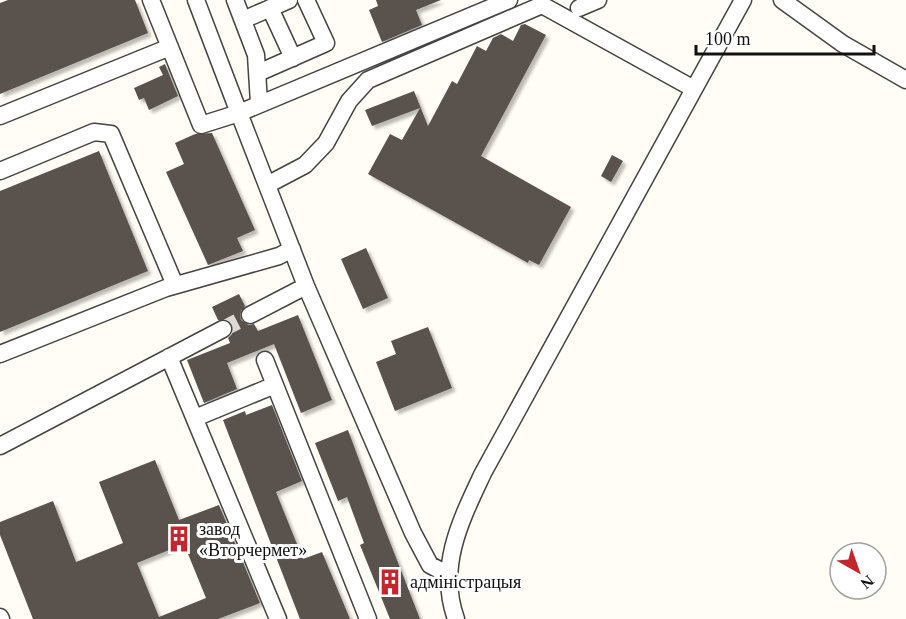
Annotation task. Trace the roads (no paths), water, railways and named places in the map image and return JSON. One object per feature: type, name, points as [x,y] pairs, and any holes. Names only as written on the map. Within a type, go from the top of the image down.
[{"type":"street","points":[[151,0],[201,125],[239,113],[509,0]]},
{"type":"street","points":[[196,0],[306,286],[413,534],[430,565],[449,575]]},
{"type":"street","points":[[235,0],[256,55],[259,104]]},
{"type":"street","points":[[243,20],[289,0]]},
{"type":"street","points":[[258,73],[326,44],[306,0]]},
{"type":"street","points":[[579,8],[598,0]]},
{"type":"street","points":[[456,619],[450,602],[449,575],[456,534],[483,473],[743,0]]},
{"type":"street","points":[[782,0],[843,44],[906,80]]},
{"type":"street","points":[[267,185],[305,165],[319,151],[326,143],[349,101],[368,80],[542,5],[694,88]]},
{"type":"street","points":[[270,8],[293,58]]},
{"type":"street","points":[[0,116],[170,47]]},
{"type":"street","points":[[0,171],[94,132],[111,134],[175,285]]},
{"type":"street","points":[[0,354],[175,285],[279,256],[292,249]]},
{"type":"street","points":[[250,315],[306,286]]},
{"type":"street","points":[[0,446],[223,329]]},
{"type":"street","points":[[170,357],[278,619]]},
{"type":"street","points":[[265,360],[368,619]]},
{"type":"street","points":[[195,418],[275,385]]},
{"type":"tunnel","points":[[223,329],[250,315]]},
{"type":"place","name":"завод «Вторчермет»","points":[[179,539]]},
{"type":"place","name":"адміністрацыя","points":[[390,582]]}]
